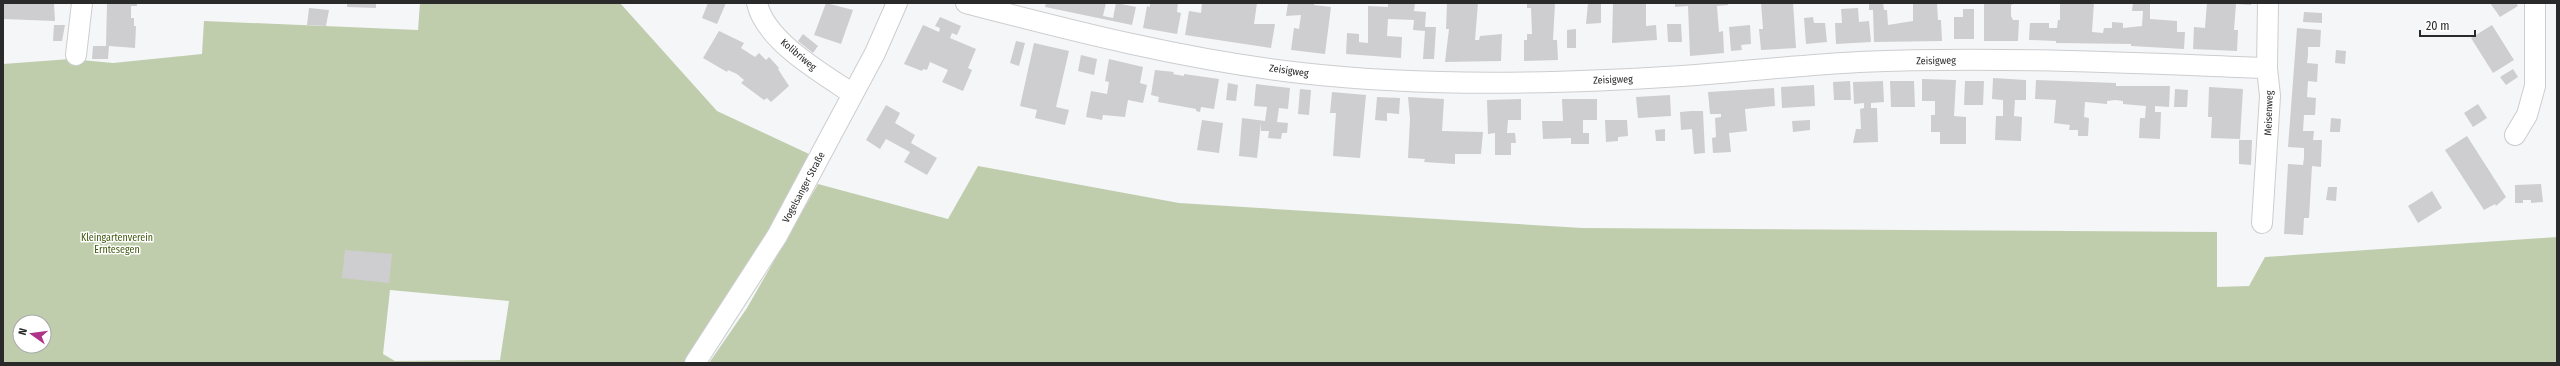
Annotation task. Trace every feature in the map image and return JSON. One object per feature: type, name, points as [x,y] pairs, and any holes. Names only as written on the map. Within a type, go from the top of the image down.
[{"type":"street","points":[[76,55],[82,3]]},
{"type":"street","name":"Kolibriweg","points":[[757,3],[767,25],[783,42],[814,68],[853,94]]},
{"type":"street","name":"Vogelsanger Straße","points":[[695,363],[777,236],[875,53],[897,3]]},
{"type":"street","name":"Zeisigweg","points":[[966,3],[1087,35],[1191,55],[1301,73],[1442,82],[1670,76],[1856,62],[1934,60],[2016,60],[2267,68]]},
{"type":"street","name":"Meisenweg","points":[[2262,224],[2270,96],[2267,68],[2268,3]]},
{"type":"street","points":[[2515,135],[2526,115],[2535,86],[2535,3]]},
{"type":"green space","name":"Kleingartenverein Erntesegen","points":[[420,3],[620,3],[717,111],[809,154],[769,230],[686,363],[3,363],[3,64],[70,59],[113,63],[202,54],[204,21],[418,30]],"holes":[[[390,290],[509,301],[500,360],[395,361],[383,354]]]},
{"type":"green space","points":[[978,166],[1179,203],[1582,228],[2217,232],[2217,287],[2249,286],[2265,257],[2557,237],[2557,363],[709,363],[747,308],[818,184],[948,219]]},
{"type":"building","points":[[3,3],[54,3],[55,21],[3,19]]},
{"type":"building","points":[[107,3],[137,3],[137,6],[131,6],[131,18],[134,18],[134,26],[136,26],[135,48],[109,46],[108,59],[92,59],[93,46],[106,46]]},
{"type":"building","points":[[347,3],[376,3],[376,8],[347,7]]},
{"type":"building","points":[[708,3],[726,3],[717,24],[702,18]]},
{"type":"building","points":[[826,3],[853,10],[841,44],[814,35]]},
{"type":"building","points":[[1046,3],[1106,3],[1103,16],[1113,18],[1116,3],[1136,7],[1132,25],[1045,7]]},
{"type":"building","points":[[1150,3],[1178,3],[1177,12],[1181,13],[1177,34],[1143,28],[1147,6],[1150,7]]},
{"type":"building","points":[[1202,3],[1257,3],[1254,24],[1275,24],[1271,48],[1185,35],[1189,11],[1201,13]]},
{"type":"building","points":[[1288,3],[1314,3],[1314,5],[1331,7],[1325,54],[1291,50],[1294,28],[1299,29],[1301,15],[1286,16]]},
{"type":"building","points":[[1388,3],[1415,3],[1414,11],[1426,12],[1425,27],[1436,27],[1434,59],[1423,59],[1425,31],[1413,30],[1414,20],[1388,19],[1387,36],[1402,37],[1401,58],[1346,54],[1347,33],[1359,34],[1359,42],[1368,43],[1368,6],[1388,7]]},
{"type":"building","points":[[1447,3],[1478,3],[1475,40],[1479,40],[1480,36],[1502,34],[1501,61],[1445,62],[1449,29],[1446,29]]},
{"type":"building","points":[[1527,3],[1555,3],[1553,40],[1557,40],[1558,60],[1524,61],[1524,40],[1527,40],[1527,34],[1532,34],[1531,8],[1527,8]]},
{"type":"building","points":[[1588,3],[1601,3],[1601,23],[1586,24]]},
{"type":"building","points":[[1613,3],[1646,3],[1646,26],[1656,25],[1657,40],[1612,43]]},
{"type":"building","points":[[1675,3],[1728,3],[1728,5],[1717,6],[1719,32],[1723,31],[1724,53],[1690,56],[1688,6],[1675,7]]},
{"type":"building","points":[[1761,3],[1793,3],[1796,48],[1761,50],[1759,29],[1763,29]]},
{"type":"building","points":[[1869,3],[1883,3],[1884,10],[1887,10],[1888,25],[1913,21],[1913,3],[1937,3],[1938,20],[1941,20],[1942,41],[1874,42],[1873,10],[1869,10]]},
{"type":"building","points":[[1984,3],[2015,3],[2011,5],[2011,16],[2013,20],[2019,20],[2018,41],[1984,41]]},
{"type":"building","points":[[2060,3],[2094,3],[2092,32],[2103,33],[2104,28],[2112,28],[2112,22],[2123,23],[2123,28],[2142,26],[2143,11],[2132,11],[2133,3],[2150,3],[2150,19],[2177,21],[2177,32],[2185,32],[2184,49],[2131,46],[2131,44],[2056,43],[2056,41],[2029,40],[2030,23],[2049,23],[2049,28],[2057,28],[2058,20],[2060,20]]},
{"type":"building","points":[[2207,3],[2251,3],[2251,5],[2236,4],[2234,30],[2238,30],[2237,51],[2193,49],[2194,27],[2205,28]]},
{"type":"building","points":[[2490,3],[2516,3],[2518,6],[2500,17]]},
{"type":"building","points":[[309,8],[329,10],[326,26],[307,25]]},
{"type":"building","points":[[1858,8],[1859,22],[1869,21],[1871,42],[1836,44],[1835,23],[1842,23],[1841,9]]},
{"type":"building","points":[[1963,9],[1974,9],[1974,39],[1954,39],[1954,17],[1963,17]]},
{"type":"building","points":[[2304,12],[2322,13],[2322,23],[2303,22]]},
{"type":"building","points":[[940,17],[961,26],[957,35],[952,33],[950,38],[976,49],[968,68],[972,70],[963,91],[942,82],[948,70],[930,62],[927,70],[923,69],[922,71],[904,64],[923,25],[939,32],[940,28],[935,26]]},
{"type":"building","points":[[1813,17],[1814,23],[1825,23],[1827,42],[1806,44],[1804,18]]},
{"type":"building","points":[[1667,24],[1681,24],[1682,42],[1668,42]]},
{"type":"building","points":[[54,25],[65,25],[62,41],[53,41]]},
{"type":"building","points":[[1750,25],[1751,44],[1741,45],[1742,50],[1731,51],[1729,27]]},
{"type":"building","points":[[2492,25],[2514,60],[2493,73],[2471,38]]},
{"type":"building","points":[[2297,28],[2321,30],[2320,47],[2308,47],[2307,63],[2318,64],[2317,82],[2308,81],[2307,97],[2316,98],[2315,115],[2304,115],[2303,131],[2314,131],[2313,140],[2322,140],[2321,167],[2312,166],[2309,218],[2304,218],[2303,235],[2284,234],[2288,164],[2303,165],[2304,158],[2304,148],[2288,147]]},
{"type":"building","points":[[1576,29],[1576,48],[1567,48],[1567,30]]},
{"type":"building","points":[[719,31],[744,43],[741,48],[755,57],[759,53],[766,60],[769,57],[779,68],[778,69],[789,86],[771,102],[767,98],[764,100],[741,83],[744,80],[737,74],[728,70],[727,72],[703,58]]},
{"type":"building","points":[[803,34],[818,46],[813,53],[798,41]]},
{"type":"building","points":[[1016,41],[1025,43],[1019,66],[1010,63]]},
{"type":"building","points":[[1034,43],[1069,51],[1056,107],[1069,110],[1065,125],[1035,118],[1037,110],[1020,106]]},
{"type":"building","points":[[2336,50],[2346,51],[2345,64],[2335,63]]},
{"type":"building","points":[[1081,55],[1097,59],[1094,75],[1078,71]]},
{"type":"building","points":[[1109,59],[1143,67],[1140,83],[1147,85],[1143,103],[1128,100],[1125,117],[1103,115],[1102,120],[1086,117],[1091,91],[1107,94],[1109,82],[1105,81]]},
{"type":"building","points":[[2513,69],[2518,77],[2506,85],[2500,77]]},
{"type":"building","points":[[1155,70],[1174,72],[1173,74],[1184,76],[1184,74],[1219,79],[1214,109],[1201,107],[1200,112],[1196,111],[1196,109],[1158,102],[1159,97],[1151,95]]},
{"type":"building","points":[[1993,78],[2026,80],[2026,100],[2015,100],[2014,116],[2022,117],[2021,141],[1995,140],[1996,116],[2003,116],[2003,100],[1992,99]]},
{"type":"building","points":[[1922,79],[1956,80],[1954,116],[1966,117],[1966,144],[1940,144],[1940,132],[1931,132],[1931,115],[1935,115],[1935,101],[1922,101]]},
{"type":"building","points":[[2036,80],[2116,83],[2116,86],[2170,86],[2169,107],[2155,106],[2155,112],[2161,112],[2160,139],[2139,138],[2140,118],[2145,118],[2146,106],[2123,104],[2123,101],[2115,100],[2107,101],[2107,104],[2085,102],[2084,117],[2089,118],[2088,136],[2078,136],[2078,130],[2069,130],[2070,125],[2054,123],[2056,100],[2035,99]]},
{"type":"building","points":[[1850,81],[1851,100],[1834,100],[1833,82]]},
{"type":"building","points":[[1883,81],[1884,102],[1871,103],[1871,108],[1877,108],[1878,142],[1853,143],[1856,129],[1861,129],[1860,109],[1864,108],[1864,103],[1854,104],[1853,82]]},
{"type":"building","points":[[1890,81],[1914,81],[1915,107],[1891,107]]},
{"type":"building","points":[[1965,81],[1984,81],[1983,105],[1964,105]]},
{"type":"building","points":[[1228,83],[1238,85],[1236,101],[1226,100]]},
{"type":"building","points":[[1256,84],[1290,88],[1288,109],[1279,108],[1277,122],[1288,123],[1287,133],[1282,133],[1281,139],[1268,138],[1269,131],[1261,131],[1261,123],[1257,158],[1239,156],[1242,118],[1265,121],[1267,107],[1254,106]]},
{"type":"building","points":[[1814,85],[1815,106],[1782,108],[1781,87]]},
{"type":"building","points":[[2209,87],[2243,89],[2240,139],[2211,138],[2212,117],[2208,117]]},
{"type":"building","points":[[1774,88],[1775,106],[1745,109],[1747,131],[1729,133],[1731,152],[1713,153],[1712,138],[1716,137],[1715,118],[1721,117],[1721,114],[1710,114],[1708,92]]},
{"type":"building","points":[[1300,89],[1311,90],[1309,115],[1298,114]]},
{"type":"building","points":[[2175,89],[2188,90],[2187,107],[2174,107]]},
{"type":"building","points":[[1332,92],[1366,95],[1360,158],[1333,156],[1336,113],[1330,113]]},
{"type":"building","points":[[1670,95],[1671,116],[1638,118],[1636,97]]},
{"type":"building","points":[[1377,97],[1400,98],[1399,114],[1387,113],[1387,121],[1375,120]]},
{"type":"building","points":[[1408,97],[1444,99],[1442,131],[1483,132],[1481,154],[1455,154],[1455,164],[1424,162],[1425,159],[1408,158],[1410,119]]},
{"type":"building","points":[[1521,99],[1521,120],[1508,120],[1507,133],[1515,133],[1516,143],[1511,143],[1511,155],[1495,155],[1495,133],[1488,134],[1487,100]]},
{"type":"building","points":[[1562,99],[1597,99],[1597,120],[1583,120],[1583,133],[1589,133],[1589,144],[1571,144],[1571,138],[1543,139],[1542,121],[1563,121]]},
{"type":"building","points":[[2478,104],[2487,118],[2473,127],[2464,113]]},
{"type":"building","points":[[886,105],[900,113],[895,123],[915,135],[911,143],[937,158],[927,175],[904,162],[910,152],[886,139],[880,149],[866,140]]},
{"type":"building","points":[[1703,111],[1705,153],[1694,154],[1692,129],[1681,130],[1680,112]]},
{"type":"building","points":[[2331,118],[2341,119],[2340,132],[2330,132]]},
{"type":"building","points":[[1202,120],[1223,123],[1219,153],[1197,150]]},
{"type":"building","points":[[1605,120],[1627,120],[1628,136],[1618,137],[1618,141],[1606,142]]},
{"type":"building","points":[[1810,120],[1810,130],[1793,132],[1792,121]]},
{"type":"building","points":[[1665,129],[1665,141],[1656,141],[1655,130]]},
{"type":"building","points":[[2467,136],[2506,197],[2496,206],[2495,204],[2484,210],[2445,150]]},
{"type":"building","points":[[2239,140],[2252,140],[2251,165],[2239,164]]},
{"type":"building","points":[[2541,184],[2543,202],[2531,203],[2531,200],[2523,200],[2523,203],[2515,203],[2515,185]]},
{"type":"building","points":[[2328,187],[2337,187],[2336,201],[2326,200]]},
{"type":"building","points":[[2432,191],[2442,208],[2418,223],[2408,206]]},
{"type":"building","points":[[345,250],[392,254],[389,283],[342,278]]}]
